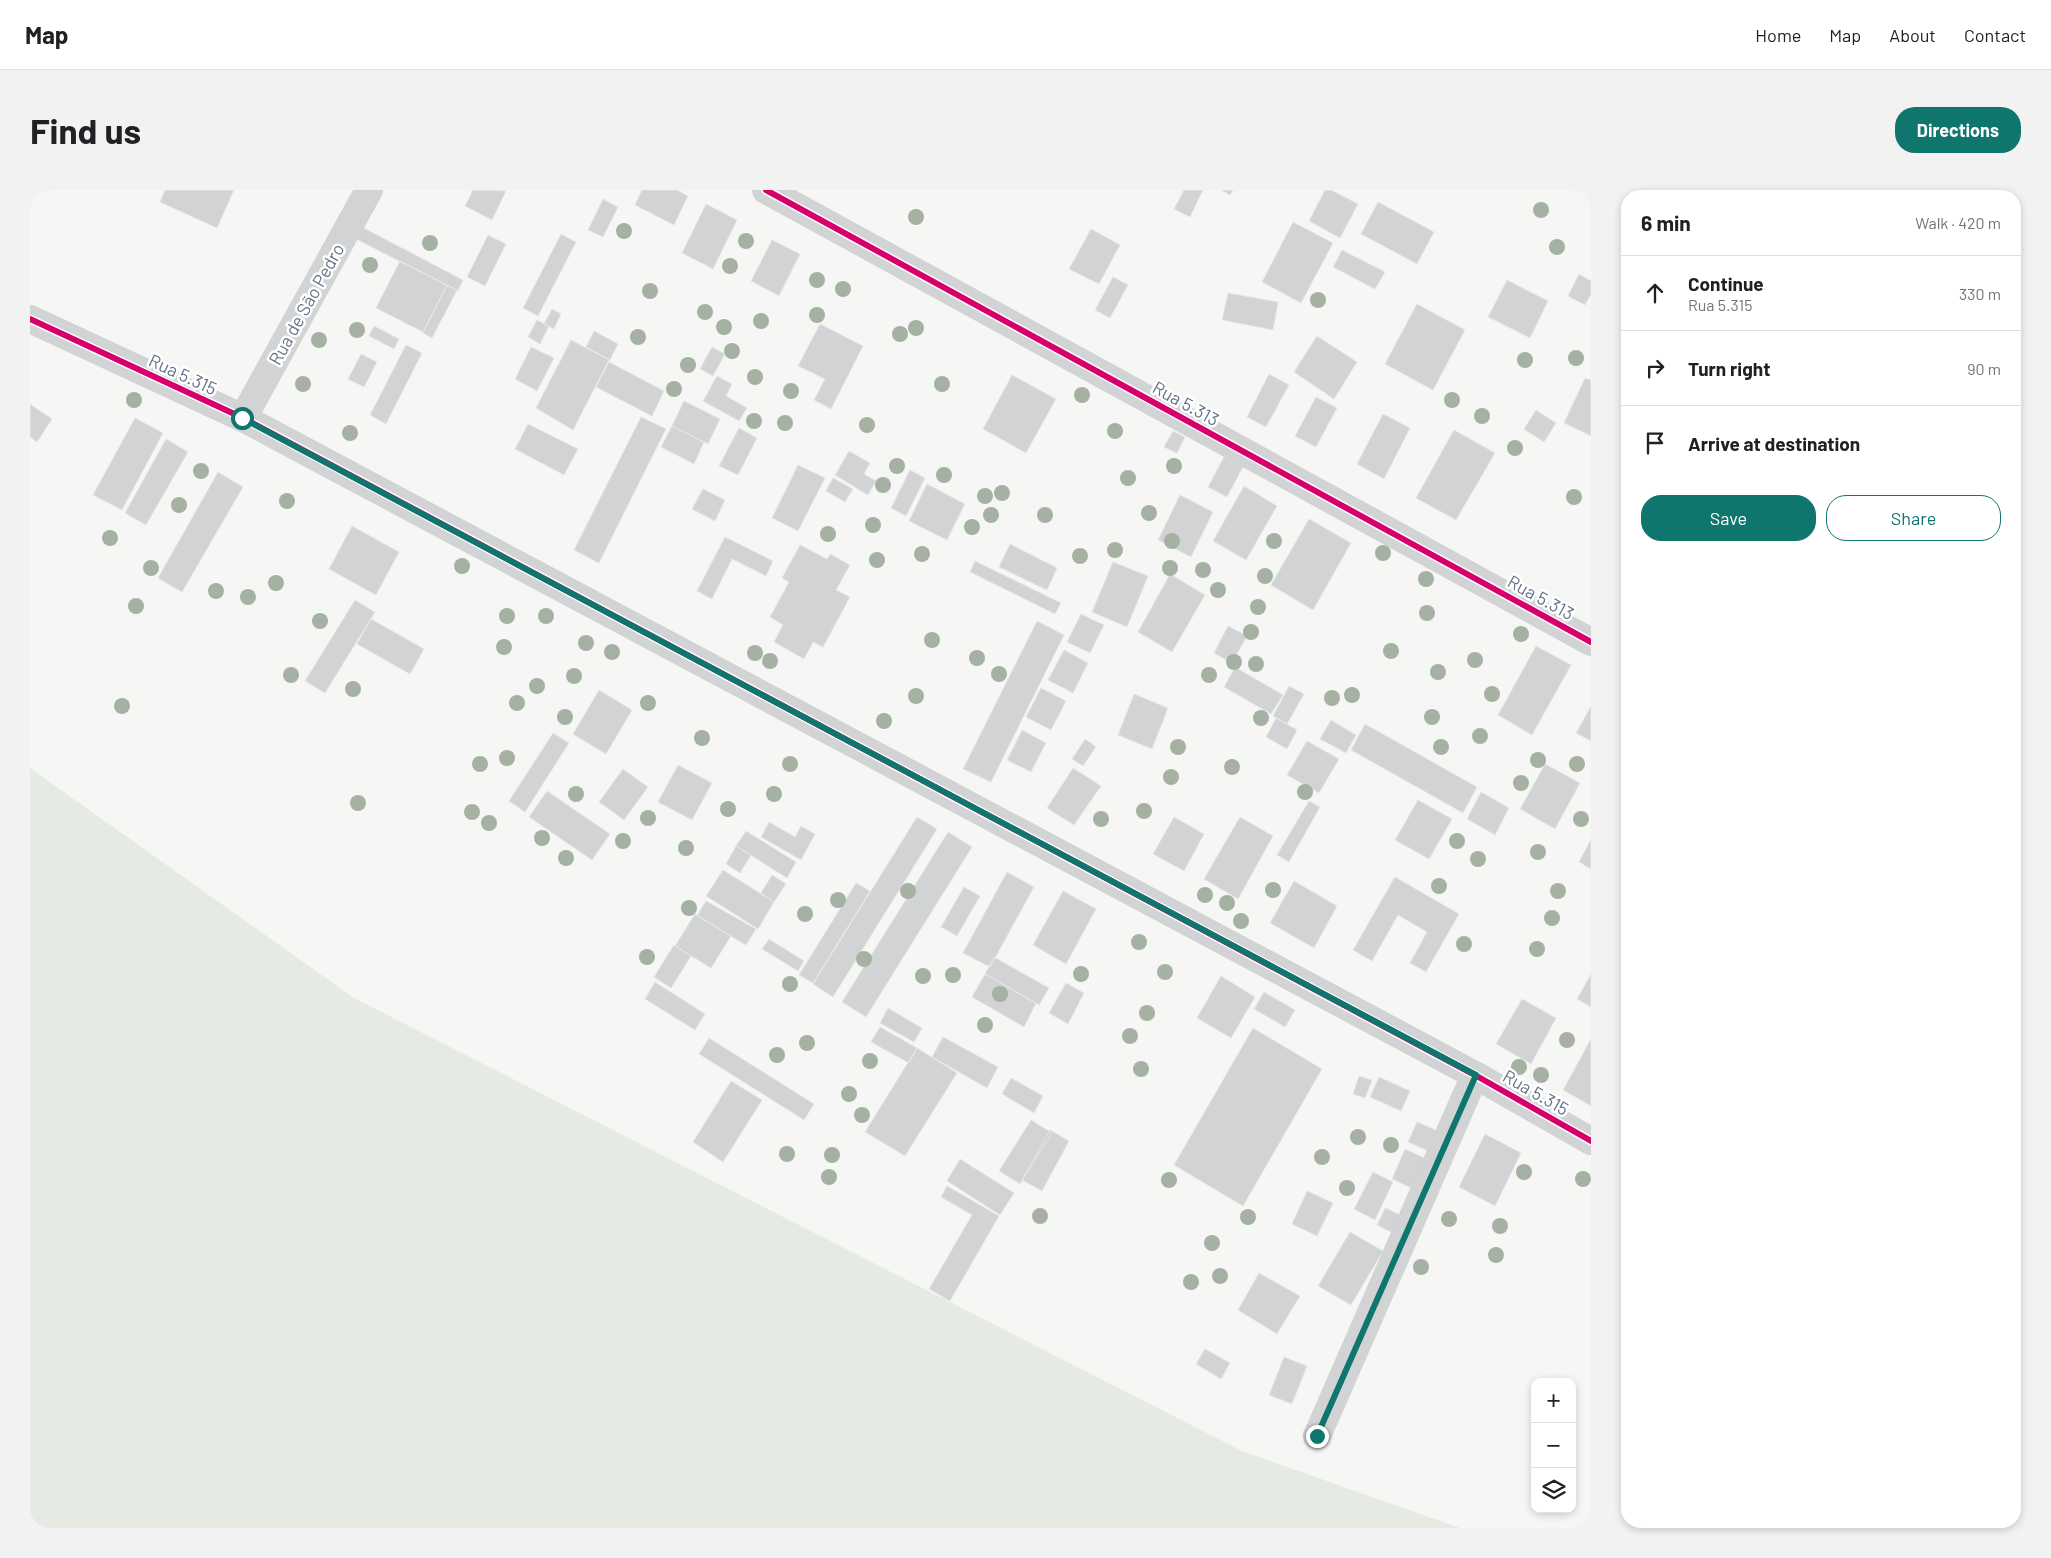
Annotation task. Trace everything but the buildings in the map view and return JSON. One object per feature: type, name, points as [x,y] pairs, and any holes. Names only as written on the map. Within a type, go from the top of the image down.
[{"type":"street","name":"Rua de São Pedro","points":[[242,418],[369,190]]},
{"type":"street","name":"Rua 5.313","points":[[766,190],[1591,642]]},
{"type":"street","name":"Rua 5.315","points":[[30,319],[242,418],[1476,1075],[1591,1141]]},
{"type":"street","points":[[1317,1436],[1476,1075]]},
{"type":"shaded area","points":[[30,768],[354,998],[1242,1451],[1460,1528],[30,1528]]},
{"type":"cycle path","points":[[766,190],[1591,642]]},
{"type":"cycle path","points":[[30,319],[243,418],[1475,1075],[1591,1141]]},
{"type":"route","points":[[242,418],[1476,1075],[1317,1436]]}]
